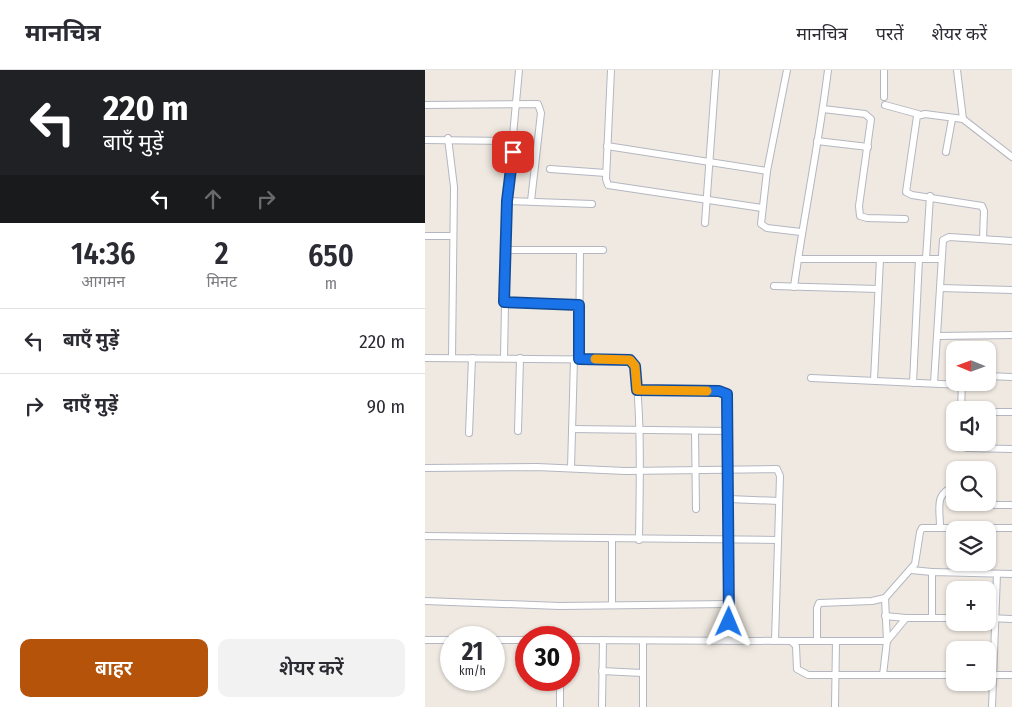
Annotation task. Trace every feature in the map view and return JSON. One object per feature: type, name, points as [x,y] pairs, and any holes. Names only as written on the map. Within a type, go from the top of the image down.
[{"type":"street","points":[[504,358],[507,201],[519,70]]},
{"type":"street","points":[[611,70],[606,183],[612,187],[762,208]]},
{"type":"street","points":[[705,223],[716,70]]},
{"type":"street","points":[[787,70],[767,171],[761,218],[763,227],[801,232]]},
{"type":"street","points":[[794,287],[801,232],[828,70]]},
{"type":"street","points":[[884,70],[884,97]]},
{"type":"street","points":[[957,70],[963,120]]},
{"type":"street","points":[[425,105],[516,105],[530,103],[540,107],[531,201]]},
{"type":"street","points":[[885,105],[918,114],[963,120],[1012,157]]},
{"type":"street","points":[[823,109],[868,116],[871,123],[859,206],[860,216],[867,218],[905,219]]},
{"type":"street","points":[[918,114],[905,189],[912,195],[930,196],[982,206],[984,211],[983,240]]},
{"type":"street","points":[[946,152],[952,119]]},
{"type":"street","points":[[425,140],[448,138],[514,141]]},
{"type":"street","points":[[448,138],[453,177],[452,358]]},
{"type":"street","points":[[817,141],[868,147]]},
{"type":"street","points":[[607,146],[709,160],[767,171]]},
{"type":"street","points":[[550,169],[606,173]]},
{"type":"street","points":[[913,382],[930,196]]},
{"type":"street","points":[[507,201],[592,204]]},
{"type":"street","points":[[425,236],[453,236]]},
{"type":"street","points":[[934,383],[942,246],[946,238],[1012,241]]},
{"type":"street","points":[[505,250],[603,250]]},
{"type":"street","points":[[571,468],[580,250]]},
{"type":"street","points":[[798,259],[941,259]]},
{"type":"street","points":[[875,380],[880,259]]},
{"type":"street","points":[[774,286],[878,289]]},
{"type":"street","points":[[940,288],[1012,290]]},
{"type":"street","points":[[504,302],[579,305]]},
{"type":"street","points":[[938,336],[1012,335]]},
{"type":"street","points":[[425,358],[630,360],[635,366],[637,390],[640,471],[639,540]]},
{"type":"street","points":[[469,433],[472,358]]},
{"type":"street","points":[[518,431],[520,358]]},
{"type":"street","points":[[996,376],[1012,377]]},
{"type":"street","points":[[811,378],[946,383]]},
{"type":"street","points":[[637,390],[725,393],[728,397],[728,641]]},
{"type":"street","points":[[996,412],[1012,412]]},
{"type":"street","points":[[572,429],[728,431]]},
{"type":"street","points":[[695,431],[696,509]]},
{"type":"street","points":[[996,449],[1012,449]]},
{"type":"street","points":[[425,468],[571,468],[640,471],[777,469],[780,476],[775,641]]},
{"type":"street","points":[[940,527],[941,495],[946,489]]},
{"type":"street","points":[[729,499],[779,501]]},
{"type":"street","points":[[996,504],[1012,505]]},
{"type":"street","points":[[817,641],[817,608],[819,603],[871,601],[885,598],[911,570],[917,559],[921,530],[926,527],[1012,528]]},
{"type":"street","points":[[425,536],[639,540],[777,540]]},
{"type":"street","points":[[611,605],[612,539]]},
{"type":"street","points":[[911,570],[1012,574]]},
{"type":"street","points":[[932,572],[932,618]]},
{"type":"street","points":[[996,581],[997,574]]},
{"type":"street","points":[[883,675],[887,641],[885,598]]},
{"type":"street","points":[[425,601],[560,606],[729,604]]},
{"type":"street","points":[[885,616],[946,618]]},
{"type":"street","points":[[887,641],[906,618]]},
{"type":"street","points":[[996,618],[1012,619]]},
{"type":"street","points":[[425,640],[440,640]]},
{"type":"street","points":[[580,640],[887,641]]},
{"type":"street","points":[[602,707],[603,640]]},
{"type":"street","points":[[643,641],[643,707]]},
{"type":"street","points":[[791,641],[796,646],[796,664],[800,671],[815,676],[946,675]]},
{"type":"street","points":[[835,707],[837,641]]},
{"type":"street","points":[[602,672],[642,673]]},
{"type":"street","points":[[996,675],[1012,675]]},
{"type":"street","points":[[560,691],[561,707]]},
{"type":"street","points":[[992,691],[992,707]]},
{"type":"slow traffic","points":[[595,359],[627,359],[633,362],[637,390],[707,391]]},
{"type":"route","points":[[513,152],[507,201],[504,302],[579,305],[579,359],[630,360],[635,366],[637,390],[719,391],[727,394],[729,622]]}]
